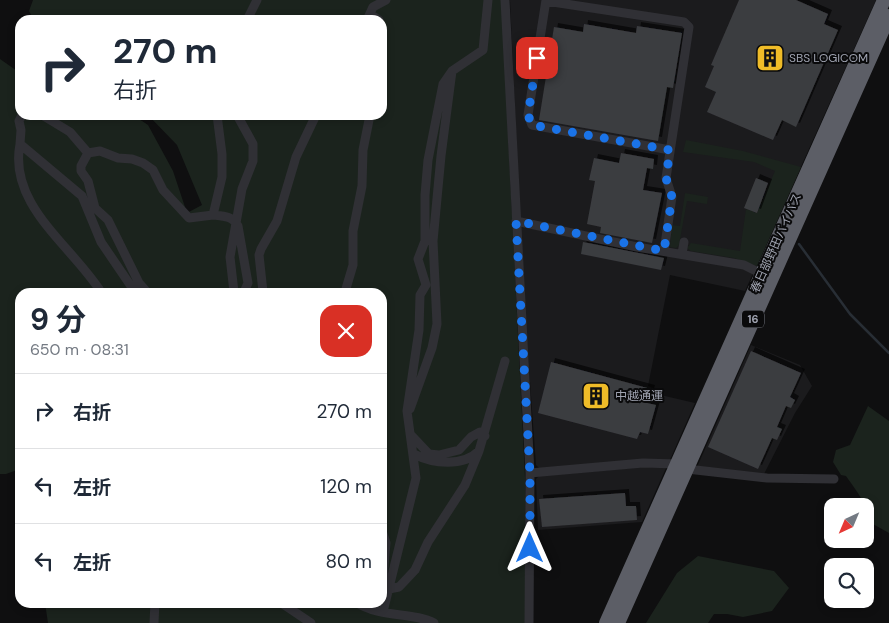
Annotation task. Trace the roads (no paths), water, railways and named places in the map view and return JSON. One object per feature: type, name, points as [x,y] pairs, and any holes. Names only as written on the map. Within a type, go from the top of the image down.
[{"type":"highway","name":"春日部野田バイパス","points":[[618,623],[762,274],[884,0]]},
{"type":"highway","name":"春日部野田バイパス","points":[[606,623],[682,467],[889,16]]},
{"type":"street","points":[[250,15],[258,0]]},
{"type":"street","points":[[370,15],[374,6],[386,0]]},
{"type":"street","points":[[388,574],[416,478],[408,417],[408,394],[419,330],[420,295],[426,285],[418,259],[425,241],[425,195],[428,160],[443,84],[452,71],[483,50],[488,0]]},
{"type":"street","points":[[505,0],[530,474],[529,623]]},
{"type":"street","points":[[664,251],[672,197],[666,178],[690,30],[688,24],[546,0],[528,115],[532,125],[670,150]]},
{"type":"street","points":[[408,417],[420,384],[437,324],[434,241],[441,156],[452,71]]},
{"type":"street","points":[[20,120],[21,130],[18,165],[22,185],[57,240],[97,288]]},
{"type":"street","points":[[50,120],[70,132],[88,153]]},
{"type":"street","points":[[213,215],[222,177],[222,154],[217,120]]},
{"type":"street","points":[[234,288],[230,257],[235,221],[242,189],[253,161],[253,144],[240,120]]},
{"type":"street","points":[[263,288],[259,255],[277,221],[296,157],[314,120]]},
{"type":"street","points":[[346,288],[353,265],[354,223],[362,186],[363,150],[369,120]]},
{"type":"street","points":[[20,144],[82,196],[100,242],[132,288]]},
{"type":"street","points":[[88,153],[100,151],[118,158],[132,159],[144,163],[153,170],[163,190],[189,218],[213,215],[229,217],[235,221],[248,283],[246,288]]},
{"type":"street","points":[[88,153],[81,166],[81,171],[88,181],[95,208],[108,220],[139,283],[144,288]]},
{"type":"street","points":[[516,221],[744,265],[762,274]]},
{"type":"street","points":[[682,254],[684,242]]},
{"type":"street","points":[[387,589],[398,588],[415,570],[428,542],[465,485],[485,436],[505,361]]},
{"type":"street","points":[[411,434],[428,454],[439,455],[459,450],[471,437],[480,432],[485,436]]},
{"type":"street","points":[[414,454],[428,461],[464,461],[479,451]]},
{"type":"street","points":[[530,474],[643,463],[767,478],[834,479]]},
{"type":"street","points":[[387,558],[388,574]]},
{"type":"street","points":[[154,623],[155,608]]},
{"type":"street","points":[[289,608],[311,623]]},
{"type":"street","points":[[372,608],[383,612],[427,619],[434,623]]},
{"type":"street","points":[[383,612],[384,608]]},
{"type":"waterway","points":[[799,244],[850,314],[889,353]]},
{"type":"place","name":"SBS LOGICOM","points":[[770,58]]},
{"type":"place","name":"中越通運","points":[[596,396]]}]
